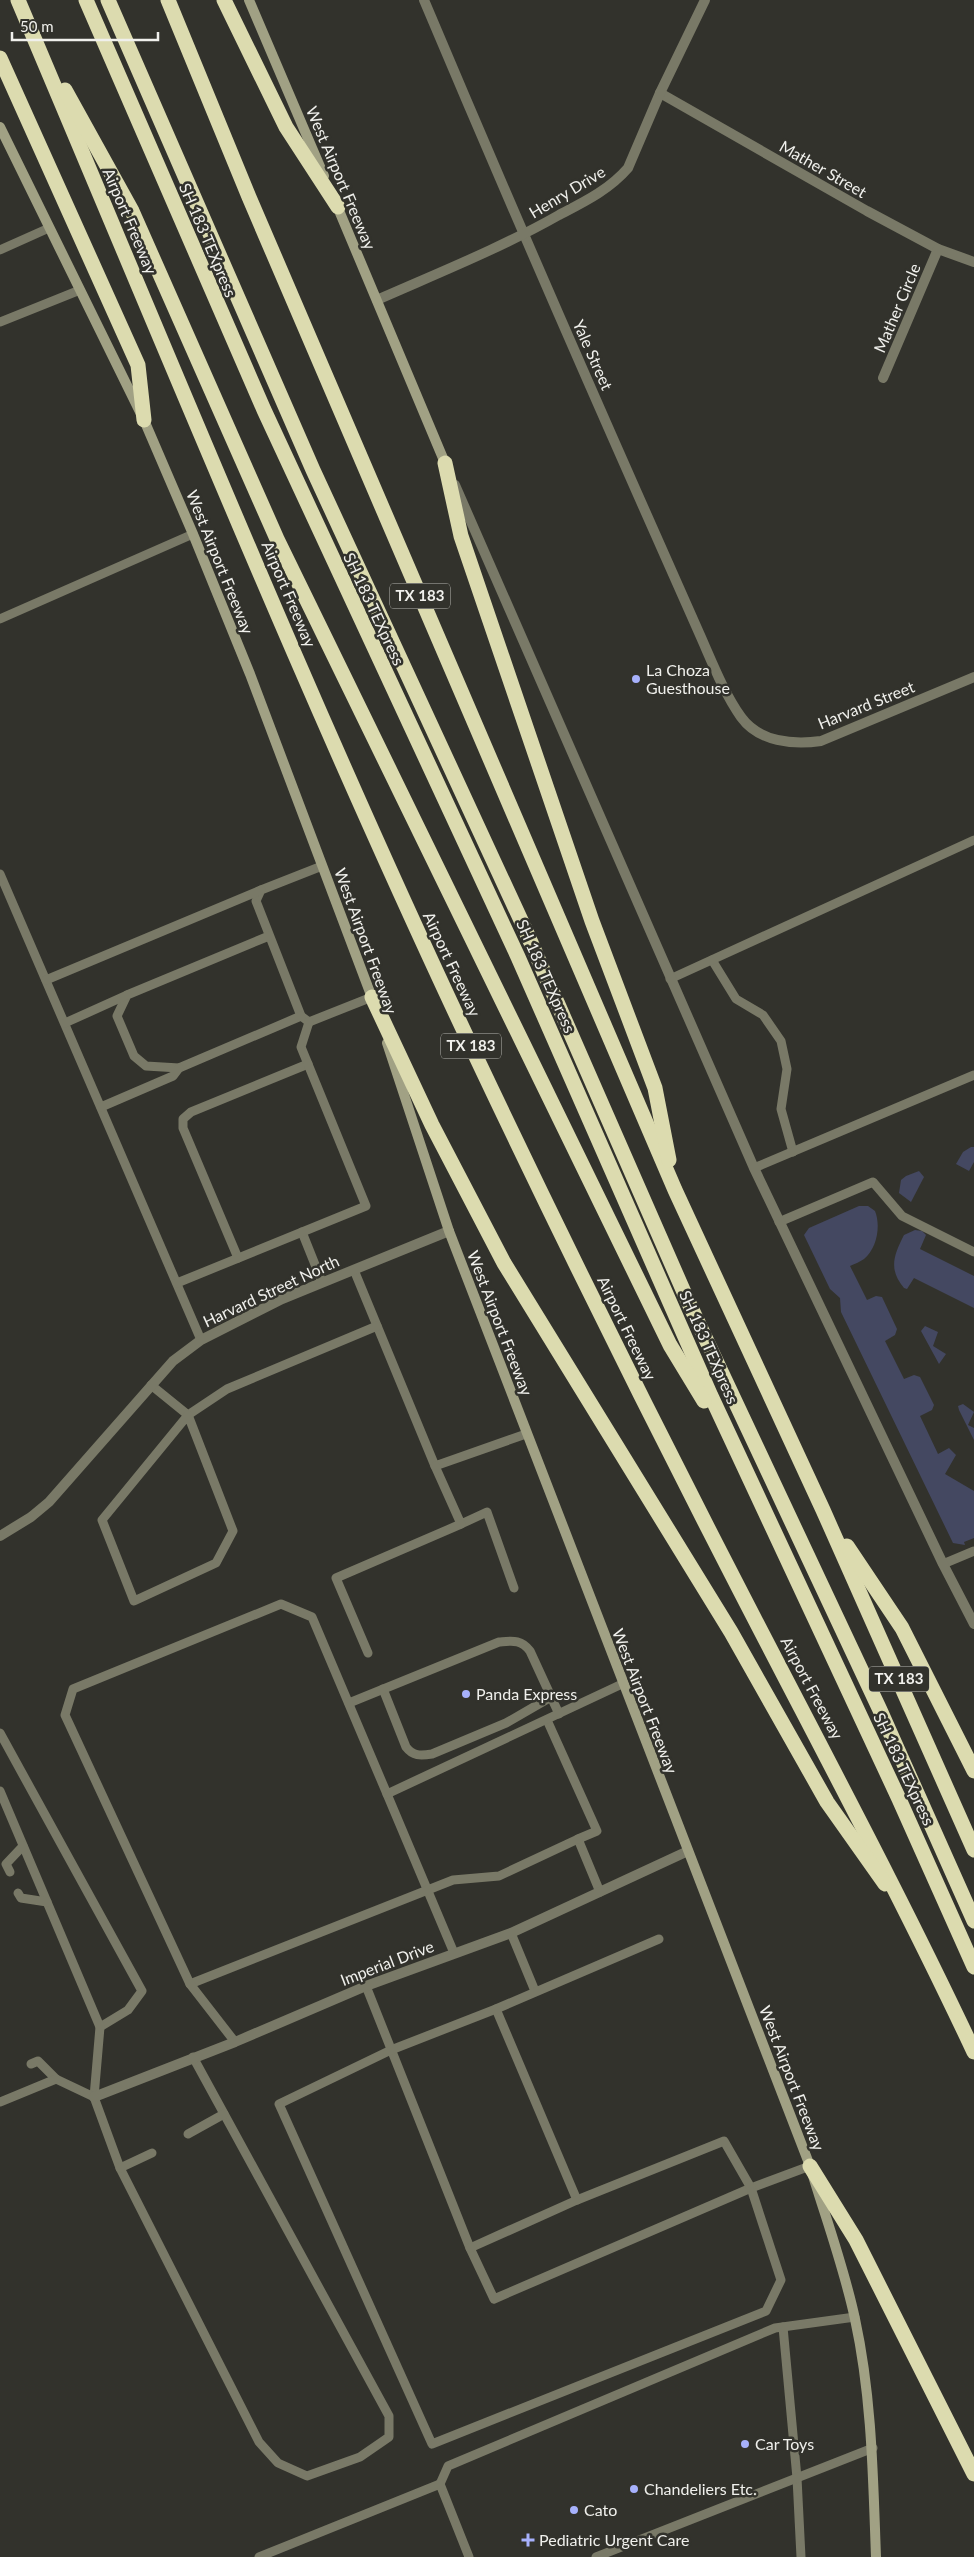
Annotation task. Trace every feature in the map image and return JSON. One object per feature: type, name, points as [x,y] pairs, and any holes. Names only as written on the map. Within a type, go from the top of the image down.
[{"type":"highway","name":"SH 183 TEXpress","points":[[86,0],[264,410],[518,957],[743,1466],[899,1799],[974,1967]]},
{"type":"highway","name":"SH 183 TEXpress","points":[[108,0],[301,444],[521,920],[687,1299],[884,1719],[974,1921]]},
{"type":"highway","name":"TX 183","points":[[168,0],[268,242],[676,1190],[823,1510],[974,1850]]},
{"type":"highway","points":[[224,0],[286,127],[338,208]]},
{"type":"highway","points":[[21,7],[132,211],[277,539],[670,1345],[743,1466]]},
{"type":"highway","name":"Airport Freeway","points":[[21,7],[273,602],[408,912],[558,1229],[659,1433],[910,1918],[974,2052]]},
{"type":"highway","points":[[0,58],[138,365],[144,420]]},
{"type":"highway","points":[[445,463],[461,536],[592,921],[652,1079],[676,1190]]},
{"type":"highway","points":[[372,997],[436,1133],[504,1263],[731,1632],[827,1802],[844,1829],[910,1918]]},
{"type":"highway","points":[[823,1510],[902,1628],[974,1771]]},
{"type":"highway","points":[[810,2166],[856,2240],[974,2474]]},
{"type":"main road","name":"West Airport Freeway","points":[[249,0],[445,463]]},
{"type":"main road","name":"West Airport Freeway","points":[[0,127],[144,420],[193,534],[372,997],[449,1231],[622,1684],[810,2166],[855,2317],[866,2377],[872,2448],[876,2557]]},
{"type":"street","name":"Yale Street","points":[[424,0],[524,235],[711,659],[742,718]]},
{"type":"street","name":"Henry Drive","points":[[377,300],[524,235],[593,197],[621,176],[628,168],[660,93],[705,0]]},
{"type":"street","name":"Mather Street","points":[[660,93],[866,211],[938,249],[974,262]]},
{"type":"street","name":"Mather Circle","points":[[883,378],[938,249]]},
{"type":"street","name":"West Airport Freeway","points":[[445,463],[754,1168],[943,1564],[974,1624]]},
{"type":"street","name":"Harvard Street","points":[[742,718],[760,733],[770,738],[786,743],[804,744],[846,732],[974,677]]},
{"type":"street","name":"Harvard Street North","points":[[0,1536],[32,1517],[49,1502],[173,1361],[201,1340],[241,1318],[322,1282],[449,1231]]},
{"type":"street","name":"Imperial Drive","points":[[94,2097],[235,2042],[366,1986],[511,1933],[688,1851]]},
{"type":"lane","points":[[0,250],[49,228]]},
{"type":"lane","points":[[0,322],[80,290]]},
{"type":"lane","points":[[0,620],[193,534]]},
{"type":"lane","points":[[670,979],[974,840]]},
{"type":"lane","points":[[46,980],[322,866]]},
{"type":"lane","points":[[0,874],[201,1340]]},
{"type":"lane","points":[[177,1284],[366,1206],[301,1047],[305,1019],[256,901],[261,890]]},
{"type":"lane","points":[[65,1023],[270,936]]},
{"type":"lane","points":[[712,960],[736,999],[763,1016],[782,1041],[787,1069],[781,1108],[793,1152]]},
{"type":"lane","points":[[128,995],[117,1016],[134,1056],[146,1066],[179,1068],[305,1019],[372,997]]},
{"type":"lane","points":[[238,1258],[183,1128],[183,1119],[191,1112],[308,1064]]},
{"type":"lane","points":[[101,1107],[173,1076],[179,1068]]},
{"type":"lane","points":[[754,1168],[974,1075]]},
{"type":"lane","points":[[779,1222],[873,1182],[902,1216],[974,1252]]},
{"type":"lane","points":[[302,1232],[322,1282]]},
{"type":"lane","points":[[354,1270],[461,1524]]},
{"type":"lane","points":[[151,1385],[188,1415],[233,1531],[216,1563],[134,1601],[102,1520],[188,1415],[227,1389],[377,1326]]},
{"type":"lane","points":[[435,1466],[526,1434]]},
{"type":"lane","points":[[368,1653],[336,1578],[487,1512],[514,1588]]},
{"type":"lane","points":[[943,1564],[974,1551]]},
{"type":"lane","points":[[235,2042],[190,1984],[65,1715],[72,1689],[281,1604],[312,1616],[454,1954]]},
{"type":"lane","points":[[349,1703],[499,1642],[516,1640],[524,1644],[530,1651],[559,1714]]},
{"type":"lane","points":[[387,1794],[622,1684]]},
{"type":"lane","points":[[383,1689],[406,1747],[411,1753],[420,1756],[432,1754],[506,1723],[551,1697]]},
{"type":"lane","points":[[190,1984],[453,1880],[499,1876],[597,1831],[547,1720]]},
{"type":"lane","points":[[0,1733],[142,1991],[128,2010],[100,2027]]},
{"type":"lane","points":[[0,1791],[100,2027],[94,2097],[120,2168],[259,2442],[278,2463],[307,2476],[360,2457],[389,2437],[390,2416],[193,2057]]},
{"type":"lane","points":[[578,1839],[600,1892]]},
{"type":"lane","points":[[10,1872],[6,1864],[23,1846]]},
{"type":"lane","points":[[18,1892],[21,1898],[47,1902]]},
{"type":"lane","points":[[511,1933],[536,1992]]},
{"type":"lane","points":[[470,2248],[577,2200],[724,2141],[751,2188],[781,2280],[766,2310],[432,2444],[280,2104],[391,2050],[496,2009],[659,1939]]},
{"type":"lane","points":[[366,1986],[470,2248],[494,2298],[751,2188],[810,2166]]},
{"type":"lane","points":[[496,2009],[577,2200]]},
{"type":"lane","points":[[31,2064],[38,2061],[56,2080],[94,2097]]},
{"type":"lane","points":[[0,2102],[56,2080]]},
{"type":"lane","points":[[188,2134],[224,2114]]},
{"type":"lane","points":[[120,2168],[152,2153]]},
{"type":"lane","points":[[258,2557],[440,2484],[448,2466],[775,2328],[855,2317]]},
{"type":"lane","points":[[783,2327],[797,2478],[801,2557]]},
{"type":"lane","points":[[596,2557],[872,2448]]},
{"type":"lane","points":[[440,2484],[469,2557]]},
{"type":"shaded area","points":[[974,1147],[974,1162],[969,1171],[956,1164],[963,1152]]},
{"type":"shaded area","points":[[919,1171],[924,1177],[911,1202],[899,1193],[901,1180]]},
{"type":"shaded area","points":[[859,1206],[868,1206],[875,1211],[878,1230],[872,1249],[862,1260],[850,1266],[867,1300],[876,1296],[882,1297],[897,1329],[895,1335],[885,1341],[904,1379],[914,1375],[920,1377],[934,1405],[932,1410],[920,1416],[938,1454],[949,1448],[956,1455],[945,1474],[974,1491],[974,1538],[964,1542],[965,1545],[953,1543],[841,1312],[840,1298],[830,1289],[804,1235],[809,1228]]},
{"type":"shaded area","points":[[915,1230],[922,1231],[926,1235],[920,1249],[974,1276],[974,1308],[914,1278],[907,1289],[904,1288],[894,1268],[895,1256],[904,1235]]},
{"type":"shaded area","points":[[925,1326],[938,1332],[933,1346],[946,1354],[939,1364],[921,1331]]},
{"type":"shaded area","points":[[963,1404],[974,1412],[968,1425],[974,1428],[974,1440],[959,1410],[958,1406]]},
{"type":"place","name":"La Choza Guesthouse","points":[[636,679]]},
{"type":"place","name":"Panda Express","points":[[466,1694]]},
{"type":"place","name":"Car Toys","points":[[745,2444]]},
{"type":"place","name":"Chandeliers Etc.","points":[[634,2489]]},
{"type":"place","name":"Cato","points":[[574,2510]]},
{"type":"place","name":"Pediatric Urgent Care","points":[[528,2540]]}]
